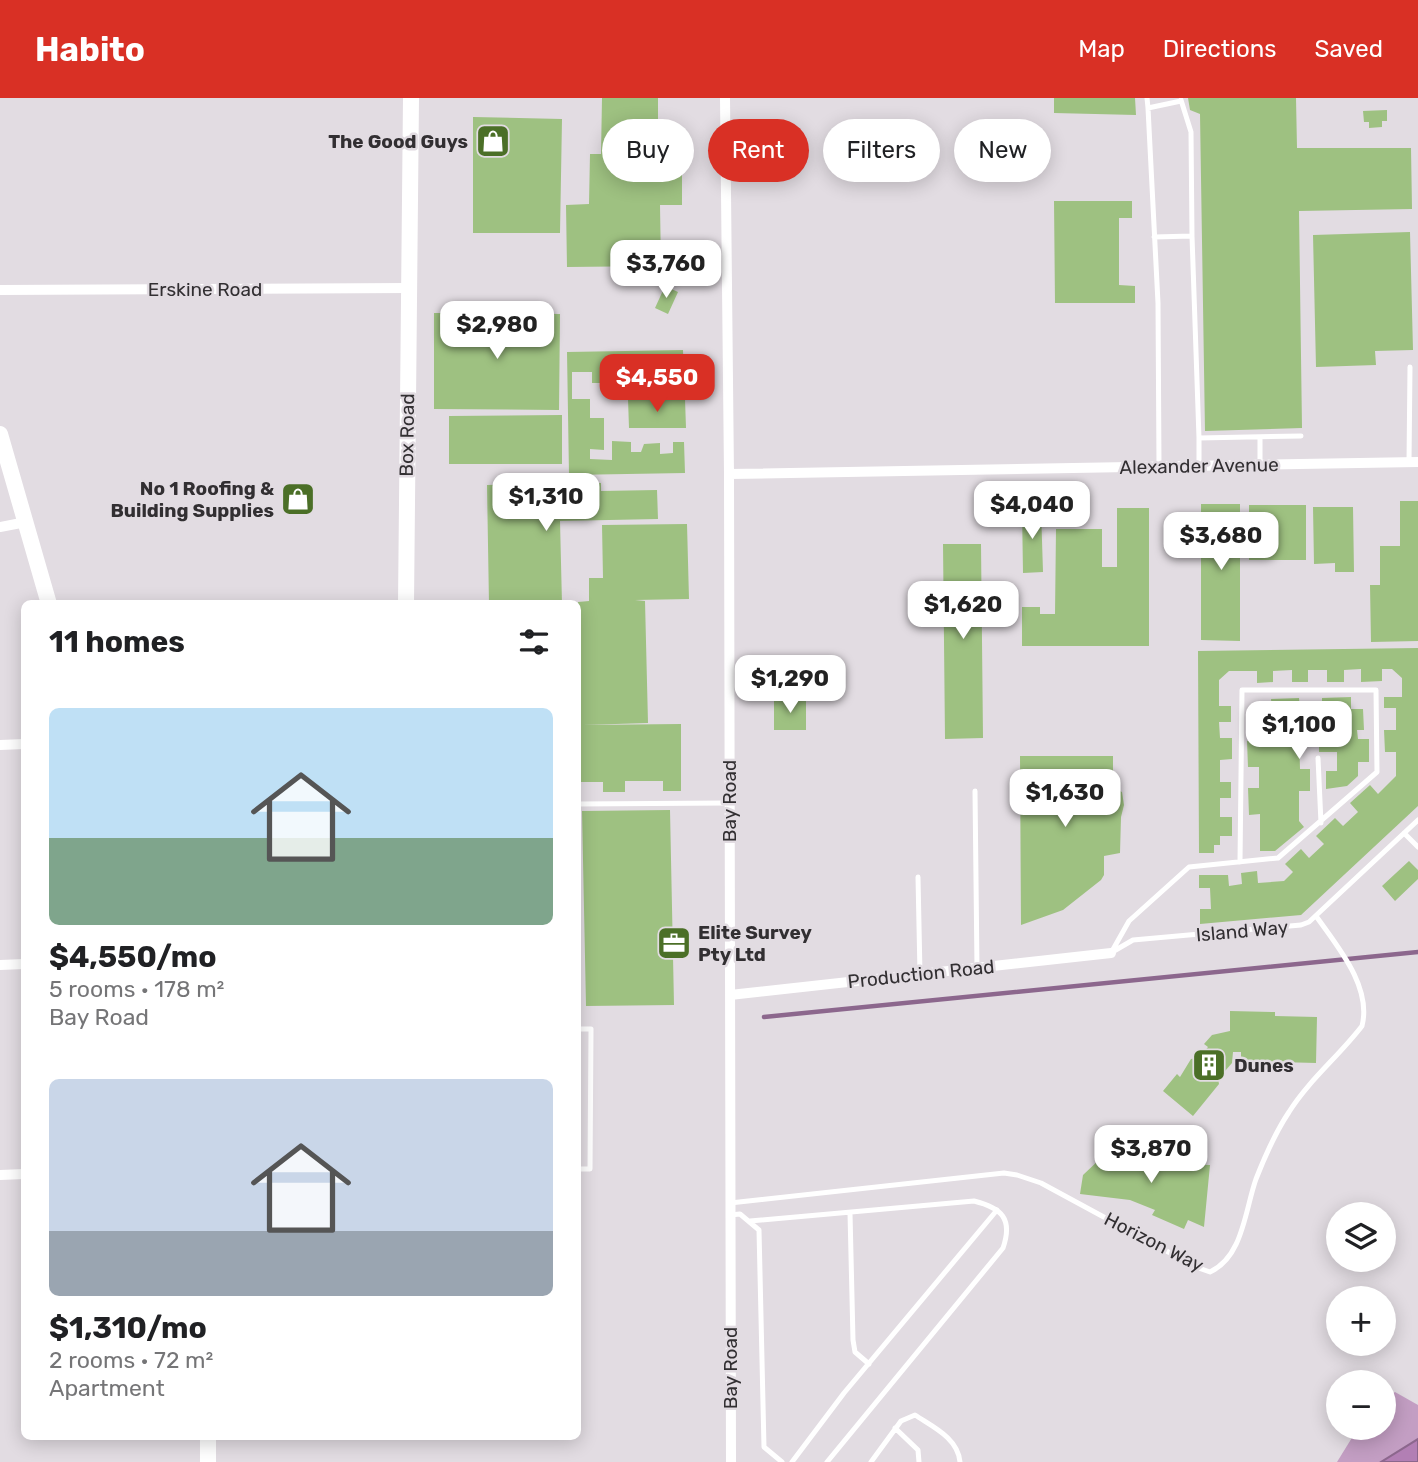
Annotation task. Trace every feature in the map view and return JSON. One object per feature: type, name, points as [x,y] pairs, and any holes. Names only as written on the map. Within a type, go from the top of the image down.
[{"type":"street","name":"Box Road","points":[[406,600],[411,98]]},
{"type":"street","name":"Bay Road","points":[[725,98],[729,474],[731,1462]]},
{"type":"street","name":"Erskine Road","points":[[0,290],[410,288]]},
{"type":"street","points":[[0,434],[48,600]]},
{"type":"street","name":"Alexander Avenue","points":[[729,474],[1414,462]]},
{"type":"street","points":[[0,527],[26,522]]},
{"type":"street","points":[[0,745],[21,744]]},
{"type":"street","name":"Production Road","points":[[730,995],[1111,953]]},
{"type":"street","points":[[0,964],[21,964]]},
{"type":"street","points":[[0,1175],[21,1174]]},
{"type":"street","points":[[208,1440],[208,1462]]},
{"type":"lane","points":[[1147,98],[1158,303],[1160,466]]},
{"type":"lane","points":[[1149,108],[1181,99],[1191,132],[1199,466]]},
{"type":"lane","points":[[1154,237],[1192,236]]},
{"type":"lane","points":[[1410,367],[1414,462]]},
{"type":"lane","points":[[1199,438],[1301,436]]},
{"type":"lane","points":[[1260,438],[1260,465]]},
{"type":"lane","points":[[1111,953],[1129,921],[1189,867],[1240,862],[1278,858],[1377,772],[1376,690],[1242,690],[1240,862]]},
{"type":"lane","points":[[1318,758],[1321,823]]},
{"type":"lane","points":[[975,790],[977,968]]},
{"type":"lane","points":[[581,804],[729,803]]},
{"type":"lane","name":"Island Way","points":[[1111,953],[1133,940],[1301,925],[1309,922],[1418,820]]},
{"type":"lane","points":[[1404,833],[1418,846]]},
{"type":"lane","points":[[918,877],[920,974]]},
{"type":"lane","name":"Horizon Way","points":[[730,1203],[1004,1173],[1017,1174],[1041,1183],[1210,1272],[1222,1266],[1231,1256],[1273,1137],[1290,1110],[1362,1026],[1366,1012],[1364,997],[1345,959],[1316,916]]},
{"type":"lane","points":[[581,1029],[592,1029],[590,1169],[581,1169]]},
{"type":"lane","points":[[750,1221],[974,1201],[997,1210],[1005,1221],[1007,1231],[1003,1248],[827,1462]]},
{"type":"lane","points":[[792,1462],[869,1364],[997,1210]]},
{"type":"lane","points":[[850,1213],[853,1340],[855,1352],[869,1364]]},
{"type":"lane","points":[[730,1215],[740,1214],[759,1230],[764,1447],[782,1462]]},
{"type":"lane","points":[[871,1462],[901,1421],[915,1415],[944,1434],[959,1451],[960,1462]]},
{"type":"lane","points":[[895,1428],[918,1450],[919,1462]]},
{"type":"shaded area","points":[[1396,1393],[1418,1405],[1418,1439],[1381,1462],[1337,1462],[1351,1440],[1396,1440]]},
{"type":"shaded area","points":[[1418,1439],[1418,1462],[1381,1462]]},
{"type":"building","points":[[602,98],[658,98],[658,119],[602,119],[602,182],[682,182],[682,205],[660,205],[661,266],[567,267],[566,205],[589,204],[590,154],[601,154]]},
{"type":"building","points":[[1054,98],[1135,98],[1136,115],[1054,113]]},
{"type":"building","points":[[1188,98],[1296,98],[1297,148],[1411,148],[1412,209],[1299,211],[1302,428],[1205,431],[1200,114],[1190,110]]},
{"type":"building","points":[[1387,110],[1387,121],[1382,121],[1382,127],[1369,128],[1369,122],[1364,122],[1363,111]]},
{"type":"building","points":[[473,117],[562,119],[560,233],[473,233]]},
{"type":"building","points":[[1054,201],[1132,201],[1132,218],[1119,218],[1119,285],[1135,286],[1135,303],[1055,303]]},
{"type":"building","points":[[1410,232],[1413,350],[1375,351],[1376,365],[1316,367],[1313,235]]},
{"type":"building","points":[[665,286],[678,292],[668,314],[655,308]]},
{"type":"building","points":[[434,313],[560,314],[559,410],[434,409]]},
{"type":"building","points":[[683,350],[684,381],[673,382],[673,371],[650,371],[650,378],[636,379],[636,368],[609,368],[609,383],[592,383],[592,372],[572,372],[572,399],[590,399],[590,418],[604,418],[604,450],[590,449],[590,459],[612,460],[612,441],[631,442],[631,452],[641,452],[644,444],[660,443],[660,454],[673,453],[673,442],[684,442],[685,473],[569,475],[567,352]]},
{"type":"building","points":[[628,399],[685,399],[686,428],[629,428]]},
{"type":"building","points":[[562,415],[562,464],[449,464],[449,416]]},
{"type":"building","points":[[601,483],[601,491],[657,490],[658,519],[560,521],[562,600],[489,600],[487,485]]},
{"type":"building","points":[[1400,501],[1418,501],[1418,641],[1371,642],[1370,585],[1380,585],[1380,546],[1400,546]]},
{"type":"building","points":[[1201,504],[1240,504],[1240,641],[1201,640]]},
{"type":"building","points":[[1249,505],[1306,505],[1306,560],[1249,560]]},
{"type":"building","points":[[1313,507],[1353,507],[1354,572],[1335,572],[1335,563],[1314,564]]},
{"type":"building","points":[[1117,508],[1149,508],[1149,646],[1022,646],[1022,607],[1040,607],[1040,614],[1055,614],[1056,529],[1102,529],[1102,567],[1117,567]]},
{"type":"building","points":[[1041,509],[1043,572],[1023,573],[1022,510]]},
{"type":"building","points":[[687,524],[689,599],[635,600],[645,601],[648,723],[583,725],[681,724],[681,791],[663,791],[663,781],[625,781],[625,792],[603,792],[603,782],[581,782],[581,602],[589,601],[589,578],[603,578],[602,525]]},
{"type":"building","points":[[943,544],[981,544],[983,738],[945,739]]},
{"type":"building","points":[[1418,648],[1418,806],[1301,915],[1200,924],[1200,909],[1211,909],[1210,888],[1199,888],[1199,875],[1228,875],[1229,886],[1242,884],[1241,873],[1257,871],[1258,883],[1284,881],[1293,872],[1285,864],[1301,849],[1309,858],[1324,844],[1316,836],[1335,818],[1343,826],[1358,812],[1350,803],[1370,785],[1378,794],[1396,776],[1396,752],[1385,752],[1384,730],[1396,730],[1396,708],[1384,708],[1384,697],[1402,697],[1402,678],[1392,669],[1382,669],[1382,681],[1361,682],[1361,669],[1344,670],[1344,682],[1327,682],[1327,670],[1308,670],[1308,682],[1292,682],[1292,670],[1273,671],[1273,682],[1257,683],[1257,671],[1229,671],[1219,680],[1219,706],[1231,706],[1231,722],[1219,722],[1220,738],[1232,738],[1232,759],[1220,760],[1220,782],[1231,782],[1231,798],[1220,798],[1220,817],[1232,817],[1232,836],[1220,836],[1220,845],[1214,845],[1214,853],[1199,853],[1198,651]]},
{"type":"building","points":[[1351,697],[1351,709],[1363,709],[1364,730],[1357,730],[1358,739],[1369,739],[1369,762],[1358,762],[1358,776],[1347,786],[1326,789],[1326,771],[1337,771],[1337,752],[1319,752],[1319,731],[1299,732],[1300,769],[1310,769],[1310,791],[1299,791],[1299,821],[1304,827],[1275,851],[1260,851],[1260,814],[1249,815],[1248,788],[1259,788],[1259,767],[1248,767],[1247,741],[1258,741],[1257,710],[1272,710],[1271,699],[1299,698],[1300,710],[1322,710],[1322,698]]},
{"type":"building","points":[[806,699],[806,730],[774,730],[774,700]]},
{"type":"building","points":[[1020,756],[1113,756],[1113,788],[1122,792],[1124,805],[1120,853],[1104,856],[1104,875],[1101,880],[1063,910],[1021,925]]},
{"type":"building","points":[[670,810],[674,1005],[586,1006],[582,811]]},
{"type":"building","points":[[1409,861],[1418,870],[1418,879],[1395,901],[1382,886]]},
{"type":"building","name":"Dunes","points":[[1230,1011],[1317,1017],[1316,1063],[1241,1061],[1241,1052],[1233,1052],[1232,1063],[1218,1079],[1219,1084],[1193,1116],[1163,1091],[1177,1074],[1180,1077],[1191,1059],[1200,1057],[1208,1047],[1204,1044],[1212,1035],[1230,1031]]},
{"type":"building","points":[[1114,1141],[1145,1163],[1210,1165],[1204,1227],[1188,1220],[1184,1229],[1152,1215],[1155,1210],[1130,1200],[1080,1194],[1083,1175]]},
{"type":"waterway","points":[[764,1017],[1418,952]]},
{"type":"place","name":"The Good Guys","points":[[493,141]]},
{"type":"place","name":"No 1 Roofing & Building Supplies","points":[[298,499]]},
{"type":"place","name":"Elite Survey Pty Ltd","points":[[674,943]]},
{"type":"place","name":"Dunes","points":[[1209,1065]]}]
